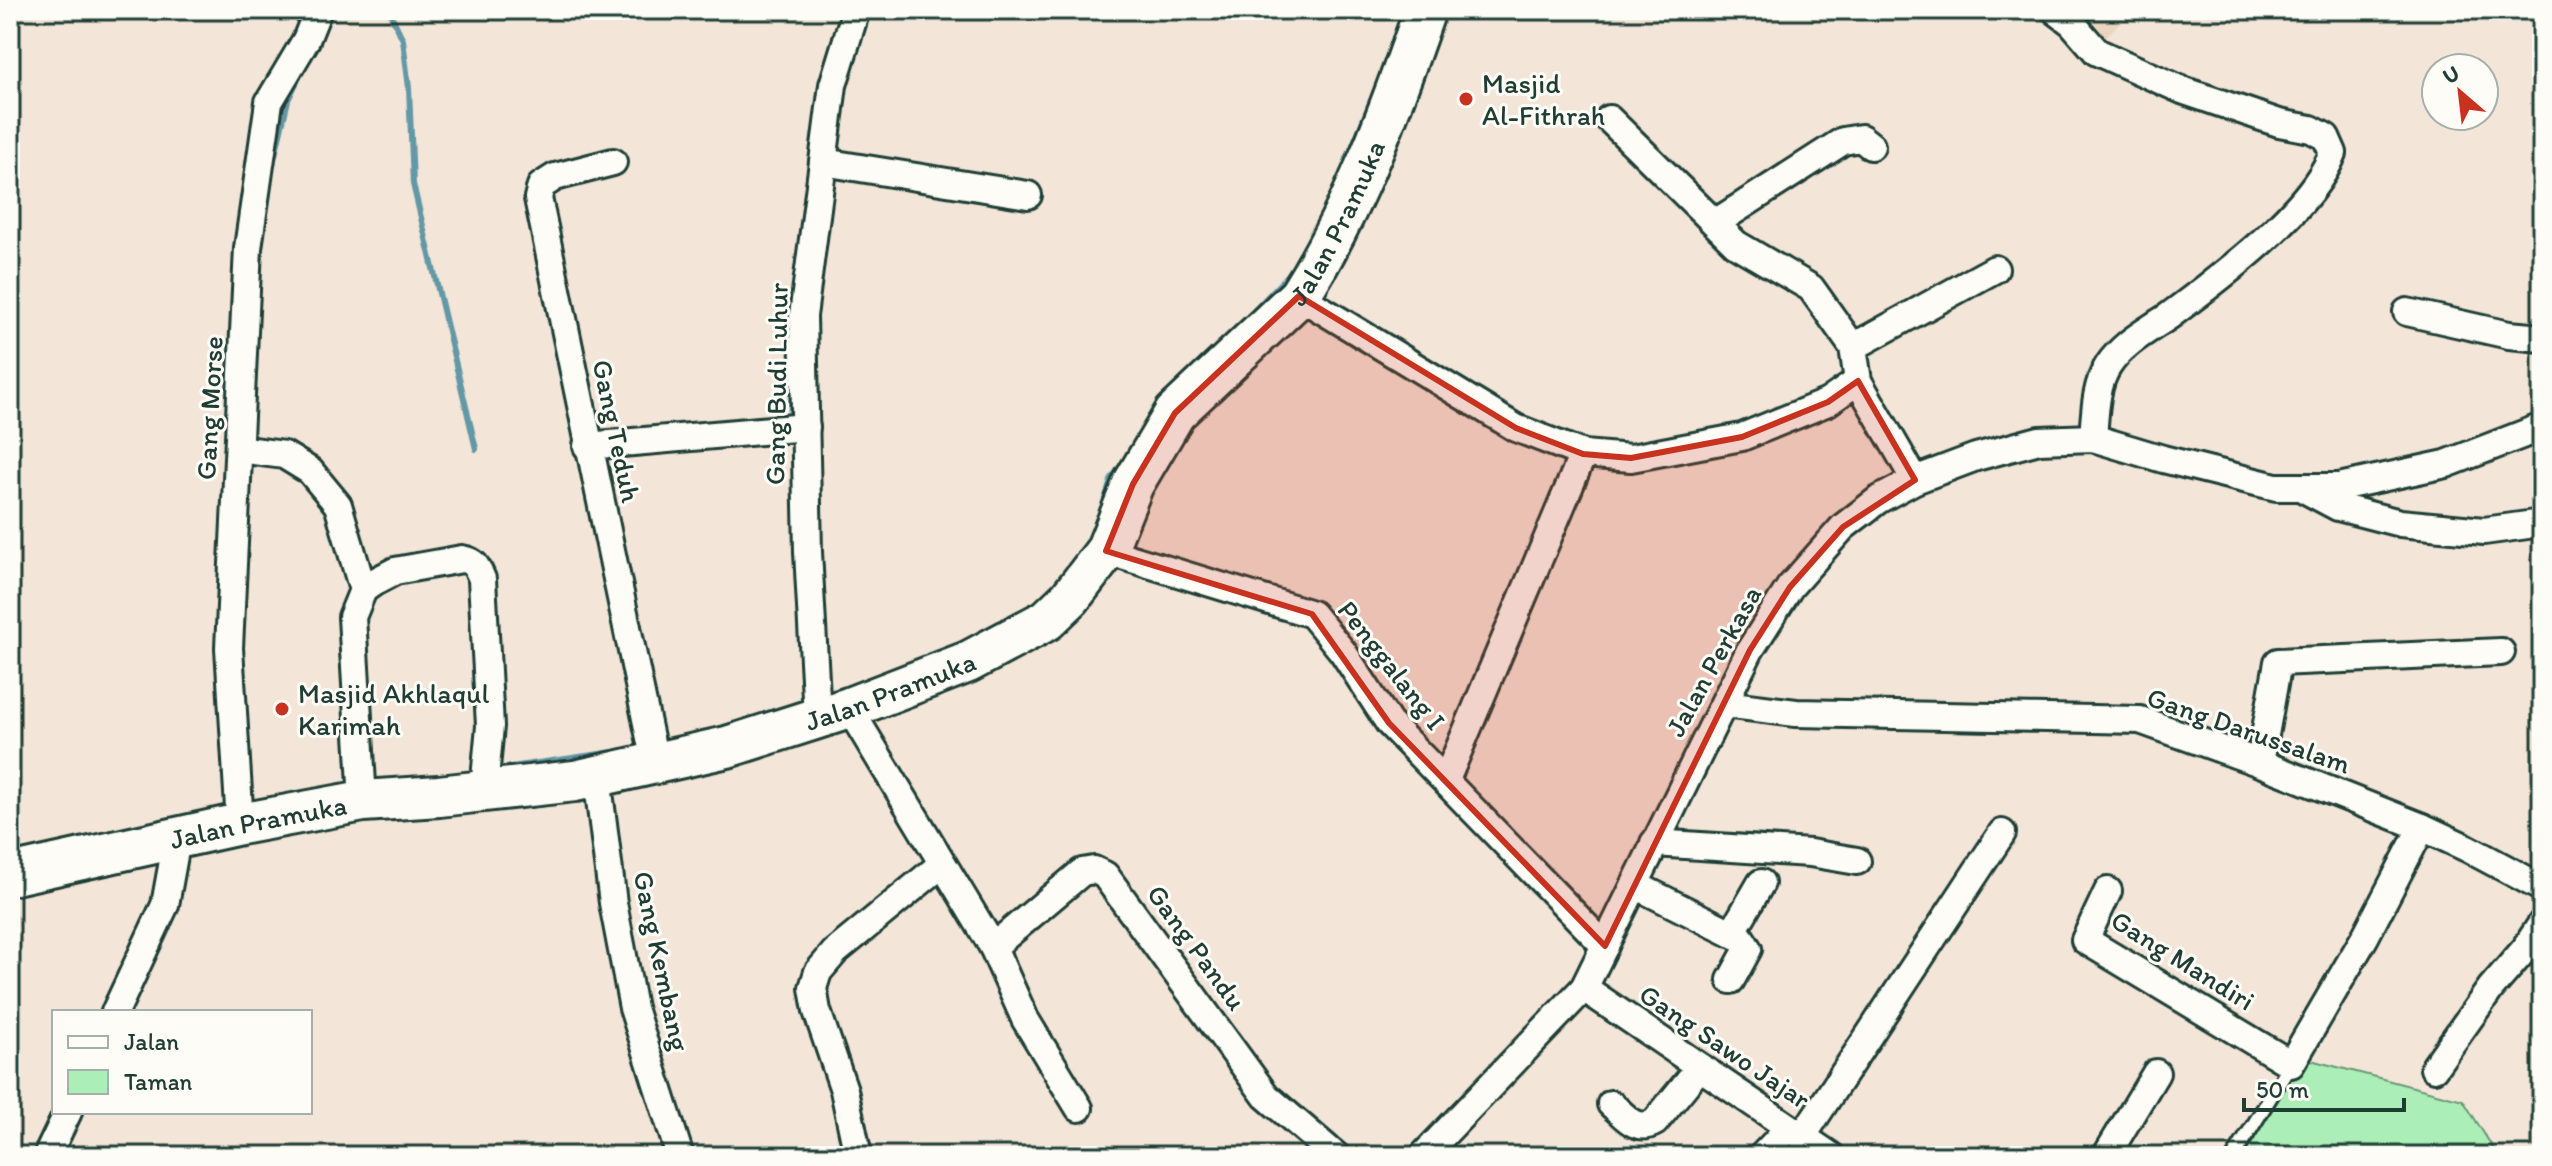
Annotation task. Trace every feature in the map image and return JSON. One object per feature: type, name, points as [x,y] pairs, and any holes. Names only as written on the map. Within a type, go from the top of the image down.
[{"type":"main road","name":"Jalan Pramuka","points":[[10,875],[240,824],[363,801],[575,781],[727,747],[968,662],[1047,620],[1086,581],[1106,551],[1133,484],[1175,413],[1299,296],[1364,172],[1425,10]]},
{"type":"street","name":"Gang Budi Luhur","points":[[833,712],[808,552],[803,316],[833,85],[856,10]]},
{"type":"street","points":[[2055,10],[2072,23],[2097,52],[2182,90],[2279,123],[2311,129],[2326,137],[2333,153],[2325,173],[2298,205],[2242,260],[2123,347],[2106,369],[2098,394],[2093,438]]},
{"type":"street","name":"Gang Morse","points":[[240,824],[229,648],[248,248],[269,102],[321,11]]},
{"type":"street","points":[[1609,119],[1736,244],[1811,288],[1853,347],[1858,381],[1915,480]]},
{"type":"street","points":[[1715,223],[1843,141],[1861,138],[1871,146]]},
{"type":"street","name":"Gang Teduh","points":[[613,162],[555,177],[541,186],[538,198],[655,762]]},
{"type":"street","points":[[823,162],[1028,195]]},
{"type":"street","points":[[1853,347],[1995,269]]},
{"type":"street","points":[[1299,296],[1516,428],[1583,454],[1631,458],[1742,437],[1828,402],[1858,381]]},
{"type":"street","points":[[2407,312],[2509,335],[2542,338]]},
{"type":"street","points":[[587,446],[806,427]]},
{"type":"street","name":"Jalan Perkasa","points":[[1423,1156],[1584,988],[1750,650],[1790,587],[1843,527],[1878,500],[1915,480],[1976,457],[2039,440],[2093,438],[2276,487],[2339,487],[2446,464],[2542,427]]},
{"type":"street","points":[[239,449],[284,455],[310,471],[338,505],[363,590]]},
{"type":"street","points":[[1446,780],[1583,454]]},
{"type":"street","points":[[2301,487],[2338,507],[2400,523],[2484,531],[2542,523]]},
{"type":"street","name":"Penggalang I","points":[[1106,551],[1312,614],[1343,652],[1389,723],[1605,946]]},
{"type":"street","points":[[363,801],[352,617],[363,590],[395,571],[462,559],[471,561],[477,567],[482,579],[490,726],[484,789]]},
{"type":"street","points":[[2260,763],[2278,662],[2501,652]]},
{"type":"street","name":"Gang Darussalam","points":[[1724,704],[1796,713],[2140,720],[2422,827],[2542,888]]},
{"type":"street","points":[[833,712],[942,864],[993,947],[1025,1019],[1079,1108]]},
{"type":"street","name":"Gang Kembang","points":[[597,776],[613,903],[633,1008],[680,1156]]},
{"type":"street","points":[[2291,1064],[2365,937],[2422,827]]},
{"type":"street","points":[[1762,1156],[1795,1133],[2002,833]]},
{"type":"street","points":[[116,1010],[165,905],[177,839]]},
{"type":"street","points":[[1654,843],[1810,853],[1857,861]]},
{"type":"street","points":[[858,1156],[844,1090],[817,1011],[813,988],[818,972],[835,952],[942,864]]},
{"type":"street","name":"Gang Pandu","points":[[993,947],[1082,872],[1094,870],[1105,875],[1266,1096],[1336,1156]]},
{"type":"street","points":[[1732,933],[1761,883]]},
{"type":"street","points":[[1635,885],[1746,943],[1748,949],[1731,980]]},
{"type":"street","name":"Gang Mandiri","points":[[2108,891],[2085,940],[2291,1064]]},
{"type":"street","points":[[2434,1068],[2542,923]]},
{"type":"street","name":"Gang Sawo Jajar","points":[[1584,988],[1831,1156]]},
{"type":"street","points":[[1611,1104],[1636,1126],[1646,1127],[1655,1122],[1699,1068]]},
{"type":"street","points":[[2106,1156],[2156,1073]]},
{"type":"street","points":[[47,1156],[67,1114]]},
{"type":"lane","points":[[2234,1156],[2291,1064]]},
{"type":"highlighted area","points":[[1299,296],[1516,428],[1583,454],[1631,458],[1742,437],[1828,402],[1858,381],[1915,480],[1843,527],[1790,587],[1750,650],[1605,946],[1389,723],[1312,614],[1106,551],[1133,484],[1175,413]]},
{"type":"shaded area","points":[[2063,10],[2132,10],[2103,40]]},
{"type":"green space","points":[[2303,1058],[2463,1100],[2498,1156],[2244,1156]]},
{"type":"waterway","points":[[327,19],[330,14],[344,10]]},
{"type":"waterway","points":[[389,10],[403,40],[409,88],[413,184],[476,449]]},
{"type":"waterway","points":[[272,168],[288,100],[303,69]]},
{"type":"waterway","points":[[1346,162],[1375,91]]},
{"type":"waterway","points":[[1247,318],[1292,271]]},
{"type":"waterway","points":[[790,421],[792,389]]},
{"type":"waterway","points":[[1104,503],[1112,478],[1123,463]]},
{"type":"waterway","points":[[504,768],[627,750]]},
{"type":"place","name":"Masjid Al-Fithrah","points":[[1466,99]]},
{"type":"place","name":"Masjid Akhlaqul Karimah","points":[[282,709]]}]
